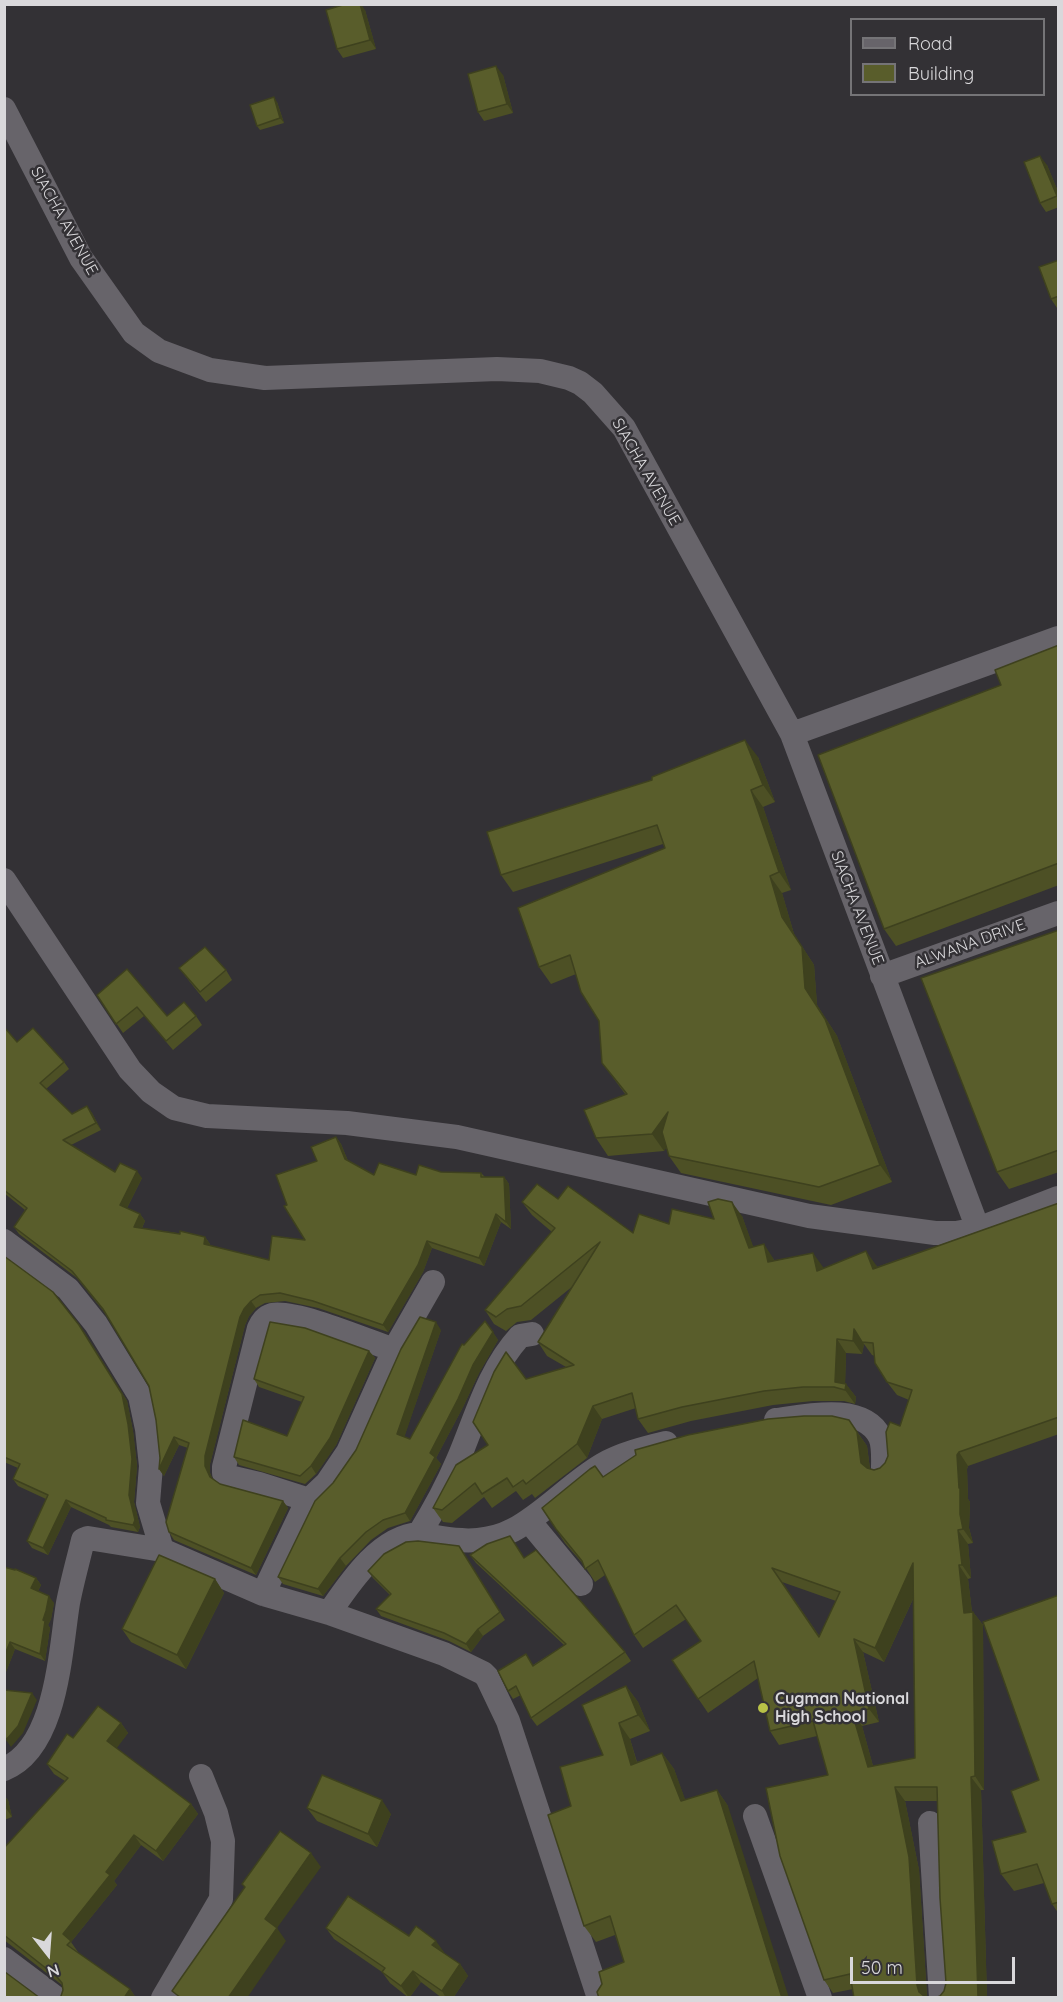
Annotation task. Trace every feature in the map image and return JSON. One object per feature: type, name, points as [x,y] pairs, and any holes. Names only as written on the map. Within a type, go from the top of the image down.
[{"type":"street","name":"SIACHA AVENUE","points":[[4,109],[81,258],[134,333],[159,351],[210,370],[265,378],[497,369],[540,371],[569,378],[593,393],[624,428],[792,734],[978,1229]]},
{"type":"street","points":[[792,734],[1059,638]]},
{"type":"street","points":[[4,880],[130,1070],[151,1092],[174,1108],[207,1116],[347,1123],[437,1134],[555,1158],[809,1216],[935,1233],[956,1233],[978,1229],[1059,1197]]},
{"type":"street","name":"ALWANA DRIVE","points":[[882,976],[1059,913]]},
{"type":"street","points":[[4,1241],[68,1289],[96,1324],[140,1396],[151,1466],[148,1503],[162,1550]]},
{"type":"street","points":[[263,1594],[309,1500],[327,1483],[348,1452],[394,1350],[433,1282]]},
{"type":"street","points":[[309,1500],[229,1477],[224,1473],[259,1328],[264,1319],[272,1315],[301,1317],[394,1350]]},
{"type":"street","points":[[419,1534],[447,1486],[486,1389],[499,1364],[520,1336],[532,1334]]},
{"type":"street","points":[[753,1422],[833,1414],[852,1416],[866,1421],[879,1436],[882,1445],[883,1469]]},
{"type":"street","points":[[329,1613],[360,1569],[380,1551],[401,1539],[419,1534],[468,1541],[485,1540],[512,1531],[602,1465],[647,1448],[692,1436]]},
{"type":"street","points":[[528,1521],[581,1584]]},
{"type":"street","points":[[4,1769],[19,1762],[33,1746],[49,1707],[83,1540],[88,1538],[162,1550],[263,1594],[329,1613],[444,1654],[477,1669],[487,1677],[508,1721],[599,1998]]},
{"type":"street","points":[[163,1998],[220,1899],[223,1841],[216,1814],[201,1776]]},
{"type":"street","points":[[755,1816],[820,1998]]},
{"type":"street","points":[[930,1823],[941,1998]]},
{"type":"street","points":[[4,1959],[56,1998]]},
{"type":"building","points":[[346,4],[360,4],[370,40],[337,49],[326,10]]},
{"type":"building","points":[[496,66],[507,104],[478,112],[468,74]]},
{"type":"building","points":[[274,97],[280,118],[257,126],[250,105]]},
{"type":"building","points":[[1040,156],[1057,196],[1040,203],[1024,162]]},
{"type":"building","points":[[1059,260],[1059,296],[1051,299],[1039,267]]},
{"type":"building","points":[[1059,645],[1059,863],[884,929],[818,755],[1001,685],[995,670]]},
{"type":"building","points":[[745,740],[763,785],[751,790],[779,872],[770,876],[782,917],[802,947],[805,988],[825,1019],[880,1165],[819,1187],[669,1156],[662,1132],[668,1112],[652,1134],[596,1138],[584,1110],[627,1094],[602,1063],[599,1021],[581,992],[570,955],[539,967],[518,908],[665,848],[657,825],[501,875],[487,832],[652,780],[652,777]]},
{"type":"building","points":[[1059,930],[1059,1150],[997,1172],[921,978]]},
{"type":"building","points":[[205,947],[226,970],[200,992],[179,968]]},
{"type":"building","points":[[127,969],[167,1016],[184,1002],[196,1016],[166,1041],[137,1007],[116,1024],[97,995]]},
{"type":"building","points":[[4,1027],[17,1042],[33,1028],[64,1062],[40,1083],[72,1114],[87,1106],[96,1123],[63,1140],[115,1172],[120,1163],[137,1171],[120,1205],[140,1214],[134,1227],[180,1234],[180,1231],[205,1237],[204,1244],[269,1260],[272,1236],[305,1240],[284,1206],[287,1205],[276,1175],[317,1161],[311,1147],[336,1137],[345,1159],[374,1175],[379,1163],[416,1175],[419,1165],[441,1172],[481,1173],[481,1177],[504,1177],[506,1222],[496,1214],[479,1258],[427,1241],[418,1265],[383,1325],[313,1301],[280,1293],[260,1295],[244,1309],[240,1317],[205,1456],[205,1466],[210,1477],[220,1484],[283,1501],[251,1568],[169,1532],[166,1522],[189,1443],[174,1437],[159,1469],[156,1420],[149,1386],[103,1309],[72,1271],[14,1227],[27,1208],[4,1190]]},
{"type":"building","points":[[537,1184],[558,1199],[568,1186],[633,1233],[639,1214],[669,1224],[672,1209],[714,1219],[708,1202],[718,1199],[732,1202],[749,1248],[764,1244],[768,1262],[813,1253],[817,1271],[866,1251],[873,1269],[1059,1203],[1059,1417],[959,1452],[957,1455],[963,1529],[958,1530],[962,1565],[959,1565],[964,1613],[973,1612],[975,1776],[971,1777],[978,1997],[935,1998],[944,1991],[946,1983],[940,1898],[937,1787],[895,1787],[909,1857],[917,1985],[919,1992],[928,1998],[854,1998],[850,1974],[824,1980],[780,1856],[766,1788],[828,1775],[813,1721],[770,1731],[754,1661],[698,1699],[672,1660],[701,1641],[676,1605],[634,1635],[598,1560],[585,1569],[582,1561],[542,1508],[590,1469],[595,1466],[603,1477],[636,1455],[635,1450],[688,1435],[768,1419],[832,1416],[849,1420],[857,1432],[861,1463],[874,1470],[885,1463],[888,1456],[886,1432],[890,1422],[900,1426],[912,1390],[887,1382],[875,1363],[873,1343],[862,1342],[854,1329],[853,1341],[837,1339],[835,1382],[846,1384],[845,1390],[834,1387],[803,1387],[764,1391],[682,1407],[638,1419],[632,1393],[593,1406],[577,1444],[526,1484],[523,1480],[513,1487],[507,1478],[482,1494],[475,1483],[442,1510],[433,1508],[456,1465],[488,1445],[473,1422],[494,1372],[506,1352],[526,1379],[574,1365],[538,1342],[600,1242],[521,1306],[507,1309],[496,1317],[485,1310],[555,1228],[522,1202]],"holes":[[[913,1563],[915,1758],[868,1767],[852,1712],[869,1709],[854,1639],[875,1648]],[[772,1568],[840,1592],[819,1637]]]},
{"type":"building","points":[[4,1256],[53,1292],[79,1325],[122,1394],[132,1459],[129,1495],[135,1520],[133,1525],[106,1520],[66,1500],[43,1548],[27,1541],[48,1495],[13,1479],[20,1464],[4,1457]]},
{"type":"building","points":[[420,1317],[436,1322],[397,1434],[410,1439],[462,1344],[464,1345],[485,1321],[493,1332],[473,1365],[430,1453],[435,1457],[405,1513],[383,1520],[366,1532],[340,1558],[318,1589],[278,1577],[315,1501],[333,1483],[356,1450],[401,1349]]},
{"type":"building","points":[[270,1322],[305,1328],[369,1351],[330,1438],[311,1466],[300,1476],[234,1457],[243,1420],[287,1436],[304,1397],[254,1379]]},
{"type":"building","points":[[510,1536],[524,1558],[536,1550],[625,1652],[531,1718],[516,1686],[508,1691],[498,1671],[526,1654],[533,1666],[566,1644],[470,1555],[487,1544]]},
{"type":"building","points":[[418,1541],[459,1546],[500,1612],[478,1629],[466,1644],[444,1633],[376,1609],[391,1594],[368,1571],[384,1554],[406,1542]]},
{"type":"building","points":[[159,1555],[215,1579],[177,1655],[122,1629]]},
{"type":"building","points":[[4,1567],[36,1578],[31,1588],[49,1596],[43,1620],[45,1621],[40,1654],[10,1642],[4,1657]]},
{"type":"building","points":[[1059,1595],[1059,1902],[1052,1904],[1037,1864],[1001,1874],[992,1841],[1026,1832],[1011,1791],[1039,1780],[983,1622]]},
{"type":"building","points":[[626,1686],[638,1715],[619,1723],[631,1765],[662,1753],[681,1801],[717,1790],[782,1998],[599,1998],[597,1992],[602,1984],[599,1972],[624,1962],[610,1916],[584,1926],[548,1815],[571,1806],[560,1767],[603,1755],[582,1705]]},
{"type":"building","points":[[4,1690],[32,1693],[18,1726],[6,1740],[4,1730]]},
{"type":"building","points":[[98,1706],[121,1723],[107,1741],[191,1804],[156,1851],[134,1835],[106,1872],[110,1875],[63,1934],[71,1941],[67,1945],[130,1989],[124,1998],[59,1998],[63,1990],[62,1983],[57,1977],[4,1935],[4,1848],[68,1778],[47,1764],[67,1734],[73,1738]]},
{"type":"building","points":[[322,1775],[382,1800],[368,1834],[307,1808]]},
{"type":"building","points":[[280,1831],[311,1853],[265,1919],[277,1928],[228,1998],[181,1998],[172,1991],[245,1887],[242,1884]]},
{"type":"building","points":[[348,1896],[409,1936],[416,1926],[436,1941],[432,1945],[460,1964],[442,1991],[413,1971],[401,1986],[382,1972],[385,1968],[326,1928]]},
{"type":"building","points":[[5,1972],[40,1998],[4,1998]]},
{"type":"place","name":"Cugman National High School","points":[[763,1708]]}]
